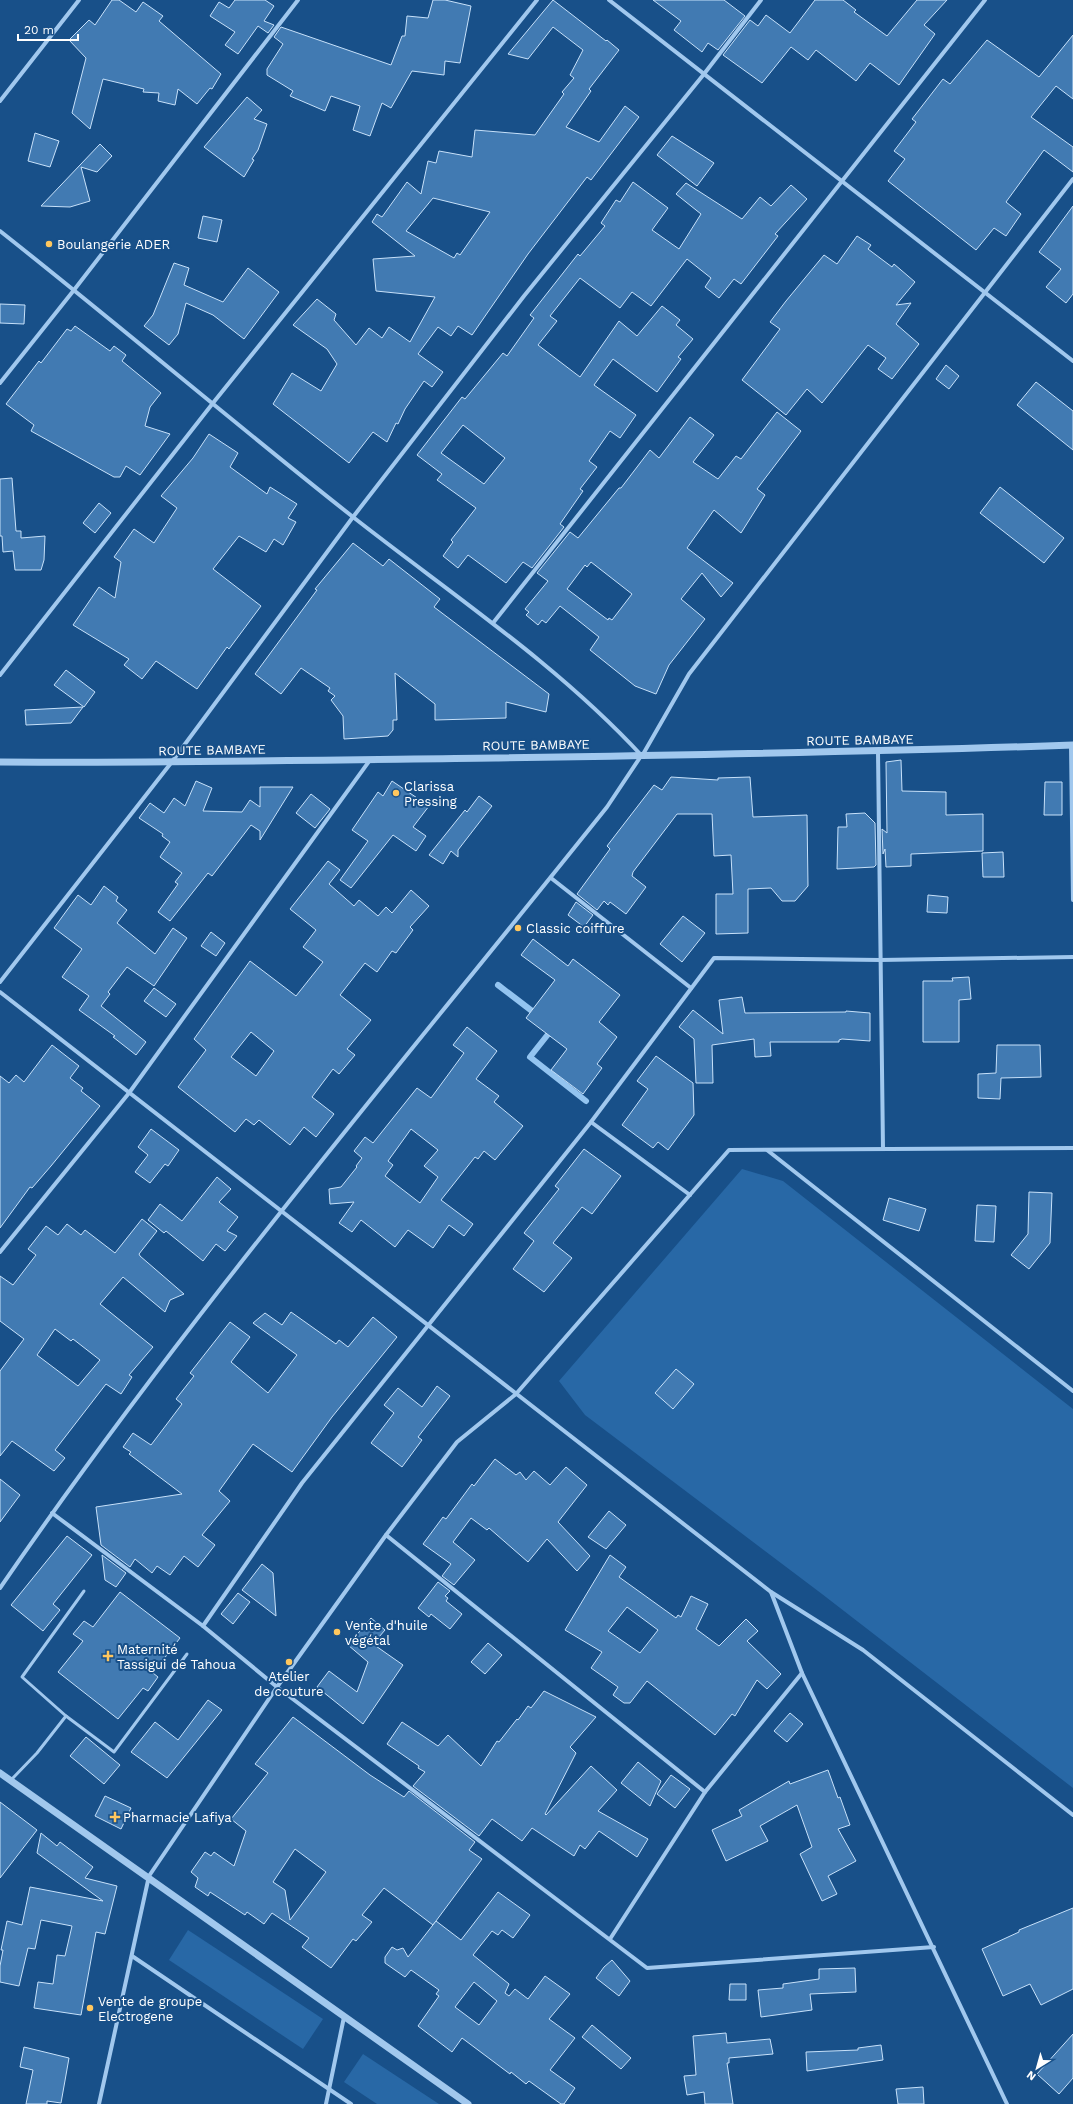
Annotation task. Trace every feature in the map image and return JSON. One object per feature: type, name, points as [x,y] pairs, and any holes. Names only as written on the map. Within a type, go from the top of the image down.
[{"type":"street","points":[[0,101],[79,0]]},
{"type":"street","points":[[0,382],[74,290],[298,0]]},
{"type":"street","points":[[0,674],[213,404],[538,0]]},
{"type":"street","points":[[609,0],[1073,361]]},
{"type":"street","points":[[0,982],[171,763],[353,517],[524,296],[704,74],[761,0]]},
{"type":"street","points":[[493,624],[985,0]]},
{"type":"street","points":[[0,1588],[52,1513],[280,1210],[551,878],[607,807],[642,756],[689,674],[1073,180]]},
{"type":"street","points":[[0,231],[353,517],[493,624],[608,719],[642,756]]},
{"type":"street","points":[[1072,745],[1073,900]]},
{"type":"street","name":"ROUTE BAMBAYE","points":[[0,762],[171,763],[642,756],[878,752],[1072,745]]},
{"type":"street","points":[[878,752],[882,1149]]},
{"type":"street","points":[[0,1252],[129,1093],[370,760]]},
{"type":"street","points":[[551,878],[690,988]]},
{"type":"street","points":[[203,1626],[302,1483],[591,1122],[714,958],[880,960],[1073,957]]},
{"type":"street","points":[[0,992],[770,1592],[863,1650],[1073,1815]]},
{"type":"street","points":[[591,1122],[690,1195]]},
{"type":"street","points":[[99,2104],[149,1876],[277,1686],[386,1535],[457,1442],[516,1394],[729,1150],[1073,1148]]},
{"type":"street","points":[[767,1150],[1073,1391]]},
{"type":"street","points":[[52,1513],[203,1626],[277,1686],[647,1968],[934,1947]]},
{"type":"street","points":[[386,1535],[705,1792]]},
{"type":"street","points":[[770,1592],[802,1673],[934,1947],[1007,2104]]},
{"type":"street","points":[[610,1939],[705,1792],[802,1673]]},
{"type":"street","points":[[0,1773],[149,1876],[464,2103]]},
{"type":"street","points":[[132,1956],[351,2104]]},
{"type":"street","points":[[326,2104],[344,2016]]},
{"type":"lane","points":[[84,1591],[22,1677],[66,1716],[114,1752],[187,1654]]},
{"type":"lane","points":[[12,1780],[66,1716]]},
{"type":"shaded area","points":[[742,1169],[783,1181],[1073,1409],[1073,1788],[822,1594],[585,1415],[559,1381]]},
{"type":"shaded area","points":[[188,1930],[323,2019],[303,2049],[169,1960]]},
{"type":"shaded area","points":[[363,2054],[439,2104],[377,2104],[344,2082]]},
{"type":"building","points":[[112,0],[119,0],[136,12],[143,2],[163,16],[159,21],[221,74],[212,89],[210,88],[197,104],[178,89],[175,105],[158,101],[159,93],[143,92],[144,89],[103,79],[90,129],[72,113],[86,58],[69,40],[89,20],[95,25]]},
{"type":"building","points":[[235,0],[265,0],[274,6],[264,21],[274,25],[268,33],[258,26],[238,54],[225,45],[235,32],[210,16],[219,2],[229,8]]},
{"type":"building","points":[[433,0],[445,0],[471,6],[460,63],[445,61],[444,75],[412,71],[391,108],[382,103],[370,136],[353,130],[360,106],[331,96],[325,111],[290,96],[293,91],[267,75],[267,69],[283,44],[274,37],[281,27],[391,65],[402,36],[405,36],[407,16],[428,18]]},
{"type":"building","points":[[553,0],[619,50],[589,89],[591,91],[566,127],[599,142],[625,106],[639,117],[591,180],[587,177],[528,254],[472,335],[458,326],[451,336],[438,327],[418,354],[443,372],[432,387],[424,381],[405,409],[398,424],[396,423],[387,442],[373,432],[349,463],[273,404],[292,373],[321,391],[337,364],[327,349],[293,325],[317,299],[336,314],[334,320],[356,345],[369,328],[382,338],[389,327],[410,342],[435,297],[376,291],[373,259],[415,256],[372,222],[377,214],[382,217],[407,182],[421,194],[428,161],[436,163],[439,151],[472,157],[475,130],[535,135],[564,94],[562,92],[574,78],[570,75],[583,50],[553,27],[528,59],[508,54]],"holes":[[[433,198],[490,212],[460,255],[457,253],[454,258],[406,231]]]},
{"type":"building","points":[[653,0],[724,0],[745,16],[718,50],[708,43],[702,52],[674,30],[681,21]]},
{"type":"building","points":[[815,0],[843,0],[856,10],[854,12],[887,36],[917,0],[947,0],[924,25],[935,34],[899,85],[870,63],[856,81],[816,50],[808,60],[791,47],[762,83],[723,55],[750,20],[758,26],[766,15],[790,33]]},
{"type":"building","points":[[1073,35],[1073,99],[1056,86],[1031,117],[1073,147],[1073,172],[1044,150],[1006,202],[1021,214],[1006,236],[994,228],[976,250],[888,181],[905,159],[894,151],[916,122],[912,119],[943,79],[950,84],[987,40],[1039,77]]},
{"type":"building","points":[[247,97],[262,110],[254,119],[267,124],[258,150],[252,159],[254,160],[244,177],[204,147]]},
{"type":"building","points":[[35,133],[59,141],[50,167],[28,161]]},
{"type":"building","points":[[672,136],[714,163],[697,186],[657,155]]},
{"type":"building","points":[[100,144],[112,156],[97,172],[81,167],[90,201],[70,207],[41,206]]},
{"type":"building","points":[[633,182],[668,208],[652,230],[679,249],[701,214],[676,194],[686,183],[742,219],[760,197],[771,206],[791,185],[807,199],[775,234],[778,236],[741,284],[734,279],[719,298],[705,287],[711,278],[687,259],[651,306],[632,292],[620,308],[580,278],[550,316],[557,321],[538,345],[580,377],[619,321],[637,336],[662,306],[680,320],[676,325],[693,339],[678,357],[681,359],[657,392],[613,359],[594,385],[636,415],[620,438],[610,431],[589,461],[597,467],[580,489],[583,491],[560,524],[564,527],[532,568],[523,562],[506,583],[468,555],[458,568],[443,556],[453,542],[451,540],[476,508],[437,480],[442,474],[417,455],[462,397],[465,399],[503,353],[507,356],[534,318],[530,315],[578,254],[580,256],[605,226],[601,223],[616,200],[620,202]],"holes":[[[463,425],[505,458],[484,484],[441,453]]]},
{"type":"building","points":[[1073,206],[1073,294],[1066,303],[1046,287],[1061,269],[1039,252]]},
{"type":"building","points":[[203,216],[222,220],[217,242],[198,238]]},
{"type":"building","points":[[857,236],[871,245],[868,249],[892,267],[894,264],[915,282],[896,305],[911,303],[896,324],[919,344],[892,379],[878,369],[886,358],[868,345],[822,403],[807,389],[786,415],[742,380],[780,329],[770,322],[786,301],[824,255],[837,264]]},
{"type":"building","points":[[174,263],[189,268],[184,285],[223,302],[248,268],[279,292],[244,339],[213,315],[186,303],[178,334],[169,345],[144,326],[153,315]]},
{"type":"building","points":[[0,304],[25,305],[24,324],[0,323]]},
{"type":"building","points":[[75,326],[110,351],[114,346],[126,355],[122,361],[161,393],[150,407],[145,426],[170,434],[140,475],[126,466],[120,477],[114,477],[31,431],[34,425],[6,404],[39,361],[41,363],[67,329],[71,331]]},
{"type":"building","points":[[946,365],[959,376],[949,389],[936,379]]},
{"type":"building","points":[[1036,382],[1073,411],[1073,450],[1017,405]]},
{"type":"building","points":[[777,412],[801,431],[757,489],[765,495],[741,533],[714,510],[687,548],[733,583],[721,597],[702,573],[681,599],[705,619],[669,665],[656,694],[635,686],[590,650],[599,637],[560,606],[546,623],[542,620],[538,625],[526,615],[529,612],[525,609],[548,581],[537,573],[570,532],[578,538],[619,488],[621,488],[650,450],[659,458],[690,417],[714,435],[693,462],[718,479],[736,456],[741,459]],"holes":[[[591,562],[632,594],[612,620],[609,618],[608,620],[567,589],[585,565],[587,567]]]},
{"type":"building","points":[[209,434],[238,453],[230,467],[267,494],[270,487],[297,504],[288,518],[296,522],[283,545],[274,539],[266,552],[239,536],[213,569],[261,606],[229,649],[227,647],[197,689],[156,661],[142,679],[124,665],[129,659],[73,625],[99,587],[115,598],[121,562],[114,557],[134,529],[154,543],[177,508],[161,496],[193,458]]},
{"type":"building","points":[[12,478],[16,531],[21,531],[21,538],[45,536],[44,560],[41,570],[15,570],[13,551],[3,552],[2,536],[0,536],[0,479]]},
{"type":"building","points":[[1000,487],[1064,538],[1044,563],[980,513]]},
{"type":"building","points":[[99,503],[111,513],[95,533],[83,523]]},
{"type":"building","points":[[353,543],[383,566],[389,559],[440,599],[434,607],[549,694],[546,712],[506,702],[506,718],[435,720],[435,704],[395,673],[397,720],[393,720],[393,730],[388,736],[344,739],[343,716],[331,700],[335,696],[328,691],[330,688],[301,668],[281,694],[255,674],[317,590],[315,589]]},
{"type":"building","points":[[66,670],[95,692],[84,707],[54,685]]},
{"type":"building","points":[[83,707],[71,723],[26,725],[25,710]]},
{"type":"building","points":[[901,760],[902,791],[946,792],[946,815],[983,814],[983,851],[911,854],[911,866],[886,867],[885,849],[883,854],[882,829],[887,833],[886,762]]},
{"type":"building","points":[[671,777],[718,780],[718,778],[750,777],[753,817],[807,815],[808,886],[795,901],[782,901],[771,888],[748,889],[748,933],[716,934],[716,894],[733,894],[731,855],[714,856],[712,814],[677,814],[633,872],[632,876],[646,887],[626,914],[610,902],[608,905],[604,901],[597,910],[577,894],[610,849],[607,846],[654,785],[662,790]]},
{"type":"building","points":[[196,781],[212,788],[203,811],[242,812],[250,800],[260,807],[260,787],[293,787],[260,840],[260,831],[251,825],[212,876],[208,873],[170,921],[158,912],[178,884],[175,882],[182,873],[160,857],[170,842],[162,836],[163,834],[139,818],[150,803],[164,813],[174,798],[185,806]]},
{"type":"building","points":[[392,781],[429,806],[413,827],[426,836],[416,851],[393,835],[351,888],[340,880],[368,841],[352,830],[378,792],[383,796]]},
{"type":"building","points":[[1045,782],[1062,782],[1062,815],[1044,815]]},
{"type":"building","points":[[311,794],[330,809],[315,828],[296,813]]},
{"type":"building","points":[[479,796],[492,806],[458,850],[458,857],[451,851],[443,864],[429,855],[465,810],[467,812]]},
{"type":"building","points":[[865,813],[875,823],[876,865],[874,867],[837,869],[838,827],[847,827],[846,814]]},
{"type":"building","points":[[1003,852],[1004,877],[983,877],[982,853]]},
{"type":"building","points":[[328,861],[340,870],[329,884],[354,906],[359,900],[378,916],[386,907],[392,913],[411,890],[429,906],[410,927],[413,930],[396,953],[392,951],[377,972],[365,963],[340,995],[371,1020],[347,1049],[355,1055],[339,1074],[333,1069],[312,1097],[334,1114],[316,1137],[304,1127],[290,1145],[259,1120],[254,1125],[246,1119],[235,1132],[178,1087],[206,1050],[194,1039],[250,961],[296,996],[323,962],[303,947],[316,930],[290,909]],"holes":[[[251,1032],[274,1051],[256,1076],[231,1057]]]},
{"type":"building","points":[[104,886],[118,897],[116,901],[127,910],[117,923],[155,954],[173,928],[187,938],[154,986],[127,967],[108,992],[110,994],[101,1006],[146,1042],[136,1055],[113,1037],[115,1036],[79,1010],[89,996],[62,977],[82,949],[54,928],[78,895],[91,905]]},
{"type":"building","points":[[928,895],[948,897],[947,913],[927,912]]},
{"type":"building","points":[[576,902],[593,915],[584,927],[568,915]]},
{"type":"building","points":[[683,916],[705,933],[682,962],[660,944]]},
{"type":"building","points":[[211,932],[225,943],[216,956],[201,946]]},
{"type":"building","points":[[533,939],[568,966],[573,959],[620,995],[599,1022],[617,1037],[597,1064],[602,1068],[583,1094],[551,1070],[567,1049],[526,1018],[555,980],[521,955]]},
{"type":"building","points":[[969,977],[971,999],[959,1000],[959,1042],[923,1042],[923,981],[953,981],[952,978]]},
{"type":"building","points":[[154,988],[176,1004],[166,1017],[144,1001]]},
{"type":"building","points":[[742,997],[745,1013],[846,1011],[870,1013],[870,1041],[842,1039],[839,1040],[839,1042],[770,1042],[771,1056],[755,1057],[754,1039],[712,1045],[713,1083],[696,1083],[694,1039],[679,1027],[693,1010],[723,1034],[719,1000]]},
{"type":"building","points":[[467,1027],[497,1051],[476,1079],[499,1096],[494,1102],[523,1126],[495,1160],[484,1151],[478,1159],[475,1157],[441,1200],[473,1224],[464,1236],[449,1225],[433,1248],[408,1230],[395,1247],[361,1220],[352,1232],[339,1223],[354,1202],[330,1204],[329,1189],[341,1187],[357,1167],[356,1166],[362,1158],[354,1151],[365,1137],[373,1143],[417,1088],[431,1098],[464,1053],[453,1045]],"holes":[[[411,1129],[438,1150],[424,1166],[438,1177],[420,1203],[385,1176],[393,1165],[388,1161]]]},
{"type":"building","points":[[52,1045],[79,1066],[70,1078],[83,1088],[81,1091],[100,1106],[32,1188],[30,1187],[0,1228],[0,1076],[9,1083],[16,1075],[24,1082]]},
{"type":"building","points":[[997,1045],[1040,1045],[1041,1077],[1001,1078],[1000,1099],[978,1098],[978,1074],[996,1073]]},
{"type":"building","points":[[656,1056],[693,1083],[694,1115],[668,1150],[658,1142],[653,1148],[622,1125],[648,1089],[637,1081]]},
{"type":"building","points":[[151,1129],[179,1150],[168,1166],[165,1164],[150,1183],[135,1172],[148,1155],[138,1147]]},
{"type":"building","points":[[584,1149],[621,1176],[592,1214],[582,1207],[553,1243],[572,1258],[544,1292],[513,1269],[534,1241],[524,1233],[559,1189],[555,1186]]},
{"type":"building","points":[[217,1177],[231,1189],[219,1202],[238,1217],[227,1231],[237,1236],[225,1251],[216,1244],[203,1261],[166,1231],[164,1233],[148,1220],[160,1204],[182,1221]]},
{"type":"building","points":[[1029,1192],[1052,1193],[1050,1243],[1029,1269],[1011,1255],[1028,1234]]},
{"type":"building","points":[[889,1198],[926,1209],[919,1231],[883,1220]]},
{"type":"building","points":[[977,1205],[996,1206],[994,1242],[975,1241]]},
{"type":"building","points":[[142,1219],[157,1231],[139,1254],[140,1256],[184,1294],[170,1300],[165,1312],[123,1277],[100,1304],[153,1347],[129,1375],[132,1377],[121,1394],[106,1384],[55,1450],[65,1458],[54,1471],[12,1441],[0,1456],[0,1371],[24,1339],[0,1321],[0,1276],[13,1285],[36,1255],[28,1249],[46,1226],[58,1235],[67,1224],[81,1235],[85,1230],[115,1253]],"holes":[[[55,1329],[71,1341],[73,1339],[100,1360],[78,1386],[37,1355]]]},
{"type":"building","points":[[291,1312],[336,1344],[339,1340],[348,1347],[373,1317],[397,1337],[332,1417],[292,1472],[253,1444],[219,1491],[230,1501],[202,1535],[215,1545],[198,1567],[184,1556],[170,1575],[157,1566],[152,1573],[135,1559],[130,1567],[101,1545],[96,1507],[182,1494],[129,1454],[131,1452],[123,1447],[133,1433],[151,1445],[182,1404],[176,1399],[194,1376],[190,1373],[230,1322],[250,1337],[231,1362],[268,1393],[297,1355],[253,1323],[265,1313],[282,1325]]},
{"type":"building","points":[[676,1369],[694,1384],[673,1409],[655,1393]]},
{"type":"building","points":[[437,1386],[450,1396],[418,1437],[422,1440],[402,1467],[371,1443],[394,1413],[384,1405],[398,1388],[422,1407]]},
{"type":"building","points":[[495,1459],[516,1475],[520,1472],[526,1480],[534,1471],[550,1485],[566,1467],[587,1485],[558,1522],[590,1556],[577,1571],[547,1539],[528,1562],[489,1528],[487,1530],[471,1518],[453,1542],[475,1560],[454,1585],[442,1576],[451,1564],[423,1544],[443,1517],[446,1519],[472,1484],[474,1486]]},
{"type":"building","points":[[0,1479],[20,1495],[0,1522]]},
{"type":"building","points":[[609,1511],[626,1525],[606,1549],[588,1537]]},
{"type":"building","points":[[67,1536],[92,1555],[53,1604],[60,1610],[43,1631],[11,1605]]},
{"type":"building","points":[[102,1555],[126,1573],[116,1587],[105,1580]]},
{"type":"building","points":[[610,1555],[626,1567],[619,1577],[676,1618],[678,1615],[681,1617],[691,1596],[708,1604],[696,1629],[719,1646],[746,1619],[758,1631],[747,1641],[781,1674],[767,1689],[757,1680],[735,1716],[732,1714],[715,1735],[647,1681],[630,1703],[624,1703],[613,1695],[618,1687],[591,1668],[602,1652],[565,1630]],"holes":[[[627,1607],[658,1630],[640,1653],[608,1631]]]},
{"type":"building","points":[[262,1564],[273,1573],[276,1616],[242,1590]]},
{"type":"building","points":[[438,1582],[450,1591],[445,1596],[448,1598],[446,1601],[462,1614],[450,1629],[431,1614],[429,1617],[418,1608]]},
{"type":"building","points":[[120,1592],[180,1638],[153,1673],[158,1677],[148,1691],[143,1688],[118,1719],[58,1672],[83,1641],[73,1634],[84,1621],[93,1627]]},
{"type":"building","points":[[238,1593],[250,1602],[233,1624],[221,1614]]},
{"type":"building","points":[[371,1618],[385,1630],[373,1644],[403,1665],[363,1724],[317,1687],[329,1671],[357,1692],[368,1662],[348,1645]]},
{"type":"building","points":[[488,1643],[502,1655],[485,1674],[471,1662]]},
{"type":"building","points":[[544,1691],[596,1717],[570,1747],[576,1753],[545,1814],[546,1815],[591,1766],[617,1790],[598,1811],[648,1839],[637,1857],[599,1831],[585,1849],[580,1845],[574,1856],[532,1828],[522,1841],[492,1819],[479,1836],[413,1786],[425,1772],[418,1768],[419,1766],[387,1744],[402,1722],[438,1746],[448,1735],[481,1766],[497,1741],[499,1742],[528,1706],[531,1708]]},
{"type":"building","points":[[208,1700],[222,1710],[167,1778],[131,1752],[155,1722],[178,1740]]},
{"type":"building","points":[[790,1713],[803,1724],[787,1742],[774,1731]]},
{"type":"building","points":[[293,1717],[370,1775],[404,1797],[409,1791],[475,1842],[469,1850],[482,1859],[433,1925],[384,1888],[362,1915],[372,1922],[356,1941],[353,1939],[331,1968],[302,1947],[309,1938],[272,1913],[264,1924],[247,1912],[245,1915],[210,1892],[208,1896],[195,1887],[198,1878],[191,1872],[205,1852],[211,1856],[214,1852],[234,1866],[246,1831],[231,1819],[268,1773],[255,1764]],"holes":[[[295,1849],[326,1872],[290,1920],[285,1890],[273,1882]]]},
{"type":"building","points":[[86,1737],[120,1765],[104,1784],[70,1756]]},
{"type":"building","points":[[638,1762],[661,1781],[650,1806],[621,1783]]},
{"type":"building","points":[[828,1770],[850,1825],[838,1829],[856,1861],[828,1876],[837,1894],[822,1901],[800,1854],[812,1847],[797,1805],[760,1826],[768,1841],[726,1861],[712,1830],[742,1816],[739,1810],[789,1781],[790,1784]]},
{"type":"building","points":[[671,1775],[690,1789],[675,1808],[657,1794]]},
{"type":"building","points":[[105,1796],[131,1808],[121,1829],[95,1816]]},
{"type":"building","points":[[0,1802],[37,1830],[0,1878]]},
{"type":"building","points":[[41,1833],[57,1846],[60,1842],[93,1867],[85,1878],[117,1886],[105,1934],[96,1932],[81,2015],[34,2008],[38,1982],[53,1984],[57,1955],[65,1956],[72,1926],[41,1920],[35,1949],[28,1948],[19,1986],[0,1982],[0,1966],[3,1950],[1,1950],[7,1921],[22,1925],[30,1887],[103,1901],[37,1853]]},
{"type":"building","points":[[498,1892],[530,1915],[513,1938],[502,1930],[498,1935],[492,1931],[473,1955],[509,1984],[505,1993],[509,1996],[515,1989],[528,1999],[545,1976],[570,1994],[549,2019],[575,2038],[550,2070],[575,2088],[564,2104],[561,2104],[529,2081],[526,2084],[511,2072],[510,2074],[462,2038],[452,2052],[418,2026],[439,1996],[436,1994],[439,1990],[411,1970],[405,1977],[385,1963],[385,1957],[392,1947],[397,1950],[403,1948],[408,1957],[436,1921],[461,1940]],"holes":[[[474,1982],[497,2001],[479,2025],[455,2007]]]},
{"type":"building","points":[[1073,1908],[1073,1989],[1041,2005],[1030,1984],[1003,1996],[982,1949],[1019,1932],[1019,1930]]},
{"type":"building","points":[[612,1960],[630,1981],[619,1996],[596,1978],[604,1967]]},
{"type":"building","points":[[855,1968],[856,1992],[810,1994],[812,2010],[761,2017],[758,1990],[783,1988],[783,1984],[819,1979],[819,1969]]},
{"type":"building","points":[[730,1984],[746,1984],[746,2000],[729,2000]]},
{"type":"building","points":[[592,2025],[631,2058],[621,2069],[582,2037]]},
{"type":"building","points":[[726,2033],[727,2043],[770,2039],[773,2054],[729,2058],[729,2063],[727,2063],[733,2104],[705,2104],[704,2092],[687,2095],[684,2076],[696,2075],[693,2036]]},
{"type":"building","points":[[1073,2034],[1073,2078],[1059,2094],[1037,2074]]},
{"type":"building","points":[[881,2045],[883,2060],[807,2071],[806,2052],[858,2050],[858,2048]]},
{"type":"building","points":[[24,2047],[69,2058],[61,2103],[47,2101],[47,2104],[26,2104],[33,2070],[20,2067]]},
{"type":"building","points":[[923,2087],[924,2104],[898,2104],[896,2089]]},
{"type":"waterway","points":[[498,985],[532,1011]]},
{"type":"waterway","points":[[553,1028],[530,1057],[586,1101]]},
{"type":"place","name":"Boulangerie ADER","points":[[49,244]]},
{"type":"place","name":"Clarissa Pressing","points":[[396,793]]},
{"type":"place","name":"Classic coiffure","points":[[518,928]]},
{"type":"place","name":"Vente d'huile végétal","points":[[337,1632]]},
{"type":"place","name":"Maternité Tassigui de Tahoua","points":[[108,1656]]},
{"type":"place","name":"Atelier de couture","points":[[289,1662]]},
{"type":"place","name":"Pharmacie Lafiya","points":[[115,1817]]},
{"type":"place","name":"Vente de groupe Electrogene","points":[[90,2008]]}]
